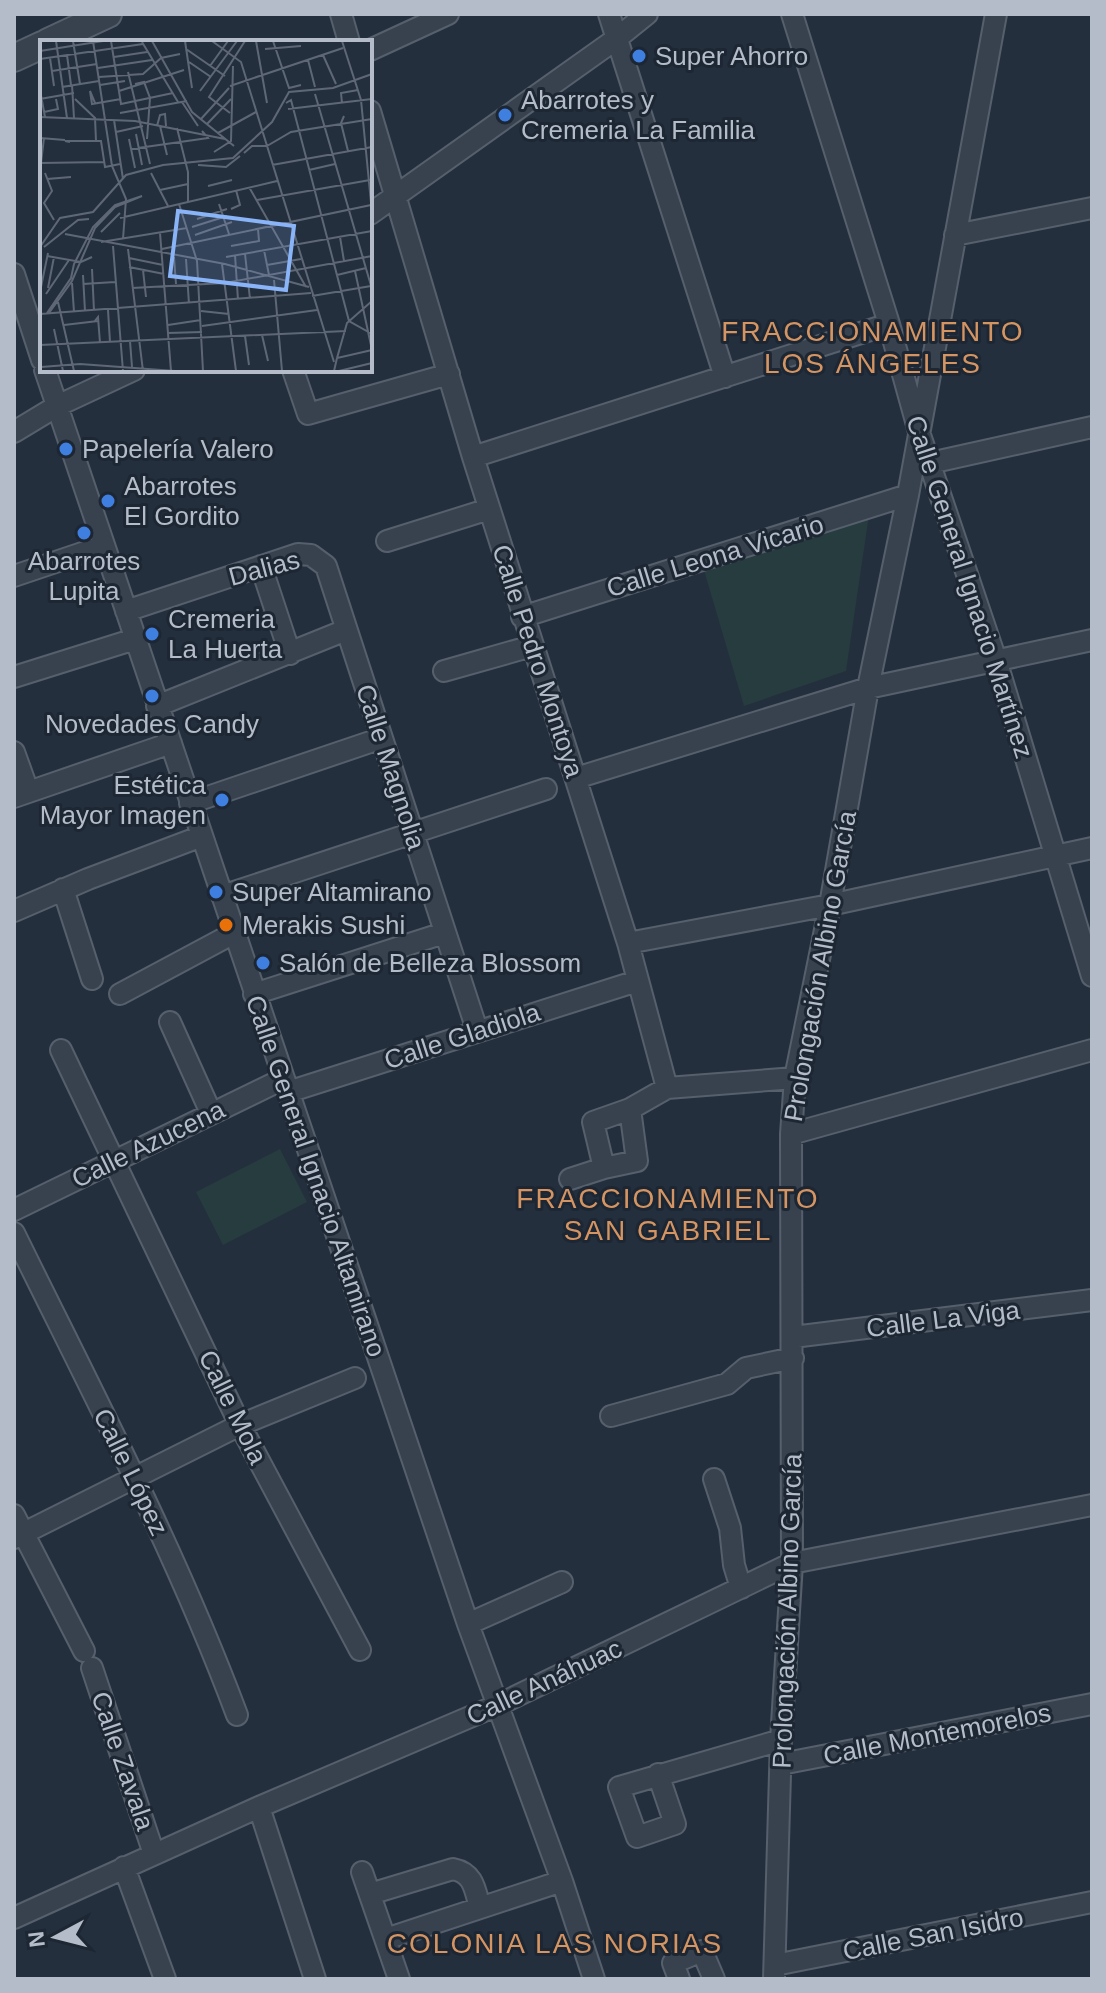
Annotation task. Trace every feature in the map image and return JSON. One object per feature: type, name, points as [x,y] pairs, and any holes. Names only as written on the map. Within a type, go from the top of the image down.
[{"type":"street","points":[[62,29],[108,14]]},
{"type":"street","points":[[341,14],[348,40]]},
{"type":"street","points":[[372,49],[448,14]]},
{"type":"street","points":[[609,14],[725,377]]},
{"type":"street","points":[[372,213],[647,14]]},
{"type":"street","name":"Calle General Ignacio Martínez","points":[[792,14],[889,324],[919,432],[996,660],[1092,976]]},
{"type":"street","name":"Prolongación Albino García","points":[[774,1972],[781,1740],[792,1563],[791,1134],[795,1078],[830,905],[868,688],[908,495],[996,14]]},
{"type":"street","points":[[14,58],[40,46]]},
{"type":"street","name":"Calle Pedro Montoya","points":[[372,118],[522,617],[628,943],[667,1088]]},
{"type":"street","points":[[955,235],[1092,208]]},
{"type":"street","points":[[14,274],[40,354]]},
{"type":"street","points":[[473,457],[889,324]]},
{"type":"street","name":"Calle General Ignacio Altamirano","points":[[46,372],[468,1624],[562,1881],[594,1979]]},
{"type":"street","points":[[14,432],[57,406],[127,372]]},
{"type":"street","points":[[294,372],[308,414],[449,374]]},
{"type":"street","points":[[930,463],[1092,427]]},
{"type":"street","name":"Calle Leona Vicario","points":[[522,617],[908,495]]},
{"type":"street","points":[[387,541],[489,509]]},
{"type":"street","points":[[14,576],[103,546]]},
{"type":"street","name":"Dalias","points":[[126,611],[298,554],[311,555]]},
{"type":"street","name":"Calle Magnolia","points":[[311,555],[326,566],[477,1030]]},
{"type":"street","points":[[261,566],[290,654]]},
{"type":"street","points":[[157,706],[346,630]]},
{"type":"street","points":[[14,677],[135,639]]},
{"type":"street","points":[[576,778],[868,688],[1092,640]]},
{"type":"street","points":[[444,671],[532,646]]},
{"type":"street","points":[[190,803],[382,738]]},
{"type":"street","points":[[14,752],[21,794],[171,743]]},
{"type":"street","points":[[222,896],[546,789]]},
{"type":"street","points":[[14,911],[202,836]]},
{"type":"street","points":[[628,943],[830,905],[1092,848]]},
{"type":"street","points":[[63,889],[92,979]]},
{"type":"street","points":[[120,994],[234,933]]},
{"type":"street","points":[[254,994],[444,933]]},
{"type":"street","name":"Calle Gladiola","points":[[285,1086],[637,981]]},
{"type":"street","points":[[170,1022],[211,1113]]},
{"type":"street","name":"Calle Mola","points":[[61,1050],[240,1425],[360,1650]]},
{"type":"street","points":[[791,1134],[1092,1050]]},
{"type":"street","points":[[604,1168],[593,1122],[630,1109],[667,1088],[795,1078]]},
{"type":"street","name":"Calle Azucena","points":[[14,1210],[211,1113],[285,1086]]},
{"type":"street","points":[[570,1179],[637,1161],[630,1109]]},
{"type":"street","name":"Calle López","points":[[14,1233],[204,1627],[237,1715]]},
{"type":"street","name":"Calle La Viga","points":[[793,1337],[1092,1300]]},
{"type":"street","points":[[611,1416],[727,1384],[746,1368],[793,1358]]},
{"type":"street","points":[[17,1529],[135,1479],[240,1425],[355,1378]]},
{"type":"street","points":[[714,1479],[730,1528],[734,1565],[741,1588]]},
{"type":"street","name":"Calle Anáhuac","points":[[14,1918],[259,1807],[498,1705],[792,1563],[1092,1505]]},
{"type":"street","name":"Calle Zavala","points":[[17,1529],[88,1659],[154,1854]]},
{"type":"street","points":[[468,1624],[562,1582]]},
{"type":"street","name":"Calle Montemorelos","points":[[781,1764],[1092,1704]]},
{"type":"street","points":[[658,1774],[781,1740]]},
{"type":"street","points":[[259,1807],[315,1979]]},
{"type":"street","points":[[124,1867],[165,1979]]},
{"type":"street","points":[[370,1894],[453,1869],[464,1871],[472,1879],[480,1908]]},
{"type":"street","points":[[362,1872],[399,1979]]},
{"type":"street","points":[[386,1939],[562,1881]]},
{"type":"street","name":"Calle San Isidro","points":[[774,1972],[1092,1902]]},
{"type":"street","points":[[679,1979],[673,1963],[702,1951],[714,1979]]},
{"type":"green space","points":[[869,515],[846,671],[744,706],[703,567]]},
{"type":"green space","points":[[280,1149],[307,1202],[223,1245],[196,1192]]},
{"type":"place","name":"Super Ahorro","points":[[639,56]]},
{"type":"place","name":"Abarrotes y Cremeria La Familia","points":[[505,115]]},
{"type":"place","name":"Papelería Valero","points":[[66,449]]},
{"type":"place","name":"Abarrotes El Gordito","points":[[108,501]]},
{"type":"place","name":"Abarrotes Lupita","points":[[84,533]]},
{"type":"place","name":"Cremeria La Huerta","points":[[152,634]]},
{"type":"place","name":"Novedades Candy","points":[[152,696]]},
{"type":"place","name":"Estética Mayor Imagen","points":[[222,800]]},
{"type":"place","name":"Super Altamirano","points":[[216,892]]},
{"type":"place","name":"Merakis Sushi","points":[[226,925]]},
{"type":"place","name":"Salón de Belleza Blossom","points":[[263,963]]},
{"type":"district","name":"FRACCIONAMIENTO LOS ÁNGELES","points":[[873,347]]},
{"type":"district","name":"FRACCIONAMIENTO SAN GABRIEL","points":[[668,1214]]},
{"type":"district","name":"COLONIA LAS NORIAS","points":[[555,1943]]}]
